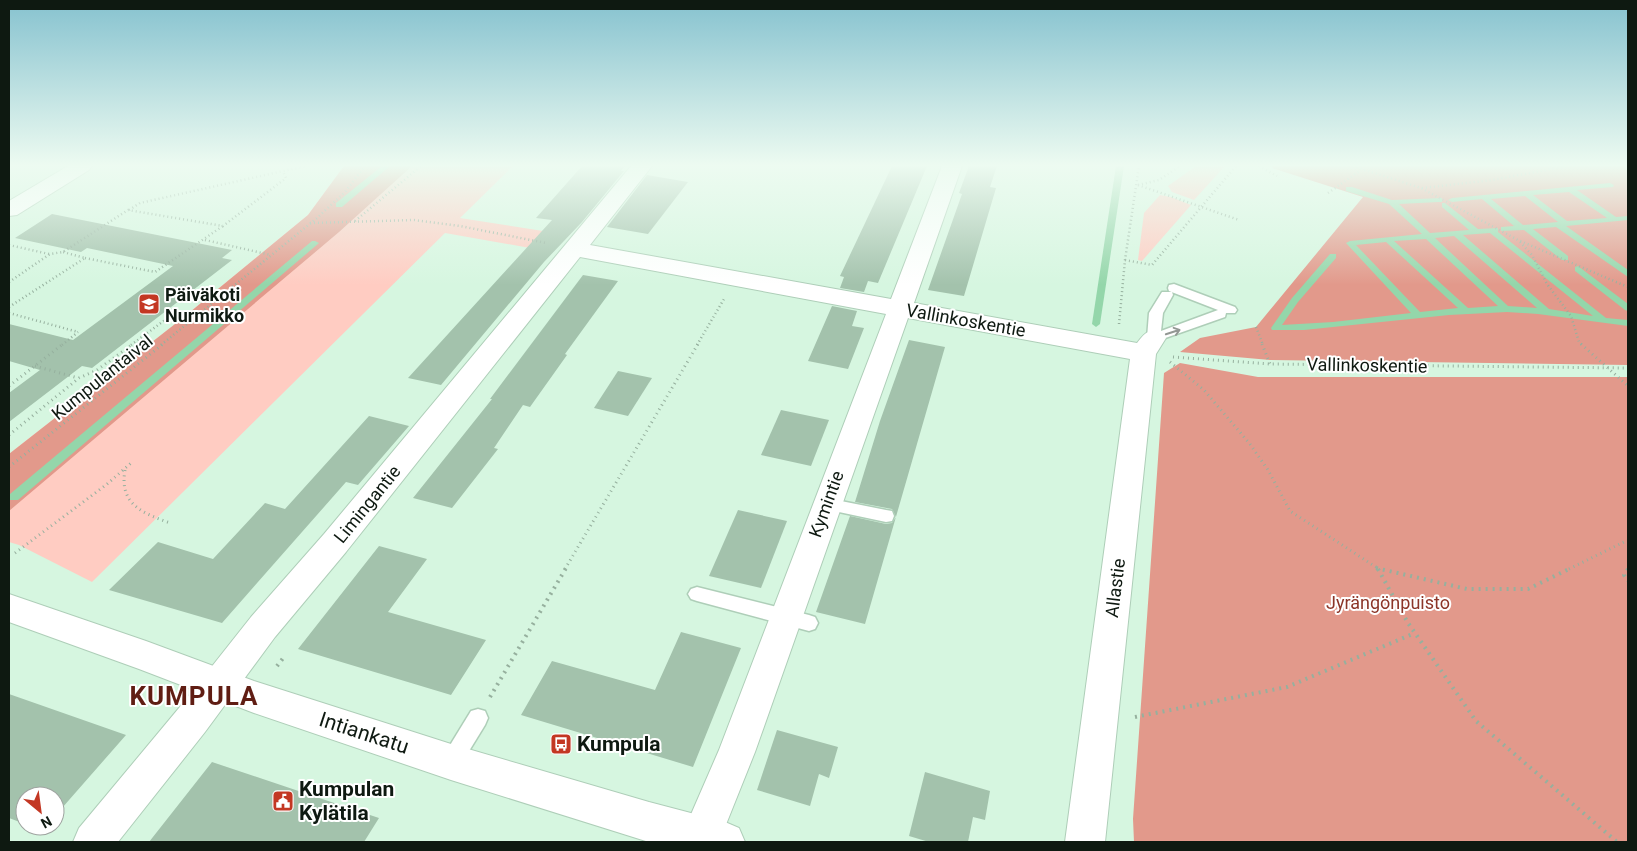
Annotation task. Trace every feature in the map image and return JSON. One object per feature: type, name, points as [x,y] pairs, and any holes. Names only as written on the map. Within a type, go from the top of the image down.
[{"type":"street","name":"Limingantie","points":[[93,842],[192,720],[263,626],[335,543],[610,206]]},
{"type":"street","name":"Kymintie","points":[[709,840],[733,760],[797,620],[826,504],[937,206]]},
{"type":"street","name":"Vallinkoskentie","points":[[575,249],[898,308],[1145,349]]},
{"type":"street","name":"Allastie","points":[[1085,842],[1145,349]]},
{"type":"street","name":"Intiankatu","points":[[9,608],[254,697],[451,762],[709,840]]},
{"type":"lane","points":[[1171,292],[1225,312],[1145,349],[1156,312],[1171,292]]},
{"type":"lane","points":[[826,504],[886,516]]},
{"type":"lane","points":[[698,594],[797,620]]},
{"type":"lane","points":[[451,762],[478,718]]},
{"type":"path","points":[[9,245],[50,254],[62,252],[135,206]]},
{"type":"path","points":[[62,252],[155,272],[204,240],[250,206]]},
{"type":"path","name":"Kumpulantaival","points":[[9,467],[118,381],[329,206]]},
{"type":"path","points":[[354,221],[373,206]]},
{"type":"path","points":[[1134,206],[1125,260],[1145,349],[1204,390],[1250,444],[1268,470],[1290,511],[1378,568],[1467,589],[1528,589],[1628,540]]},
{"type":"path","points":[[1198,206],[1239,220]]},
{"type":"path","points":[[1454,206],[1518,240],[1628,288]]},
{"type":"path","points":[[1125,260],[1152,265],[1202,207]]},
{"type":"path","points":[[128,210],[223,226]]},
{"type":"path","points":[[309,223],[414,220],[460,226],[575,249]]},
{"type":"path","points":[[204,240],[271,255]]},
{"type":"path","points":[[1518,240],[1532,256],[1547,284],[1571,316],[1579,342],[1628,386]]},
{"type":"path","points":[[9,282],[50,254]]},
{"type":"path","points":[[9,307],[85,258]]},
{"type":"path","points":[[478,718],[736,279]]},
{"type":"path","points":[[9,313],[78,332],[9,386]]},
{"type":"path","points":[[9,435],[79,378],[97,370],[173,314],[193,319]]},
{"type":"path","points":[[1256,327],[1270,364]]},
{"type":"path","name":"Vallinkoskentie","points":[[1145,349],[1200,361],[1270,364],[1628,368]]},
{"type":"path","points":[[35,366],[79,378]]},
{"type":"path","points":[[15,553],[131,463]]},
{"type":"path","points":[[125,469],[122,487],[130,503],[143,512],[170,523]]},
{"type":"path","points":[[1378,568],[1415,633],[1476,721],[1617,842]]},
{"type":"path","points":[[1628,568],[1624,575],[1628,581]]},
{"type":"path","points":[[1134,717],[1288,687],[1415,633]]},
{"type":"shaded area","points":[[315,206],[473,206],[460,218],[543,231],[530,248],[445,233],[92,582],[19,545],[9,542],[9,454],[184,317],[308,215]]},
{"type":"shaded area","points":[[1150,206],[1190,206],[1142,261],[1138,260],[1144,213]]},
{"type":"green space","points":[[315,206],[368,206],[9,511],[9,454],[184,317],[308,215]]},
{"type":"green space","points":[[1356,206],[1628,206],[1628,365],[1270,360],[1180,352],[1200,338],[1256,327]]},
{"type":"green space","name":"Jyrängönpuisto","points":[[1180,363],[1258,377],[1628,377],[1628,842],[1134,842],[1133,819],[1164,373]]},
{"type":"building","points":[[547,206],[595,206],[544,262],[441,385],[408,378],[552,220],[536,218]]},
{"type":"building","points":[[623,206],[670,206],[648,234],[607,227]]},
{"type":"building","points":[[873,206],[910,206],[878,283],[868,281],[864,292],[840,288],[844,277],[840,276]]},
{"type":"building","points":[[958,206],[991,206],[964,296],[928,290]]},
{"type":"building","points":[[52,214],[232,250],[222,258],[232,260],[92,368],[82,366],[9,422],[9,393],[40,370],[9,361],[9,324],[73,340],[173,266],[87,248],[81,252],[15,238]]},
{"type":"building","points":[[583,275],[618,281],[565,354],[567,355],[530,407],[523,405],[494,448],[498,449],[452,508],[413,498],[492,399],[490,399]]},
{"type":"building","points":[[832,306],[857,311],[852,326],[864,328],[848,369],[808,361]]},
{"type":"building","points":[[909,340],[945,347],[896,517],[892,509],[855,502],[880,421]]},
{"type":"building","points":[[618,371],[652,378],[628,416],[594,408]]},
{"type":"building","points":[[781,410],[829,420],[811,466],[761,455]]},
{"type":"building","points":[[369,416],[409,426],[358,485],[346,482],[222,623],[109,590],[158,542],[213,559],[265,503],[285,509]]},
{"type":"building","points":[[738,510],[787,521],[761,588],[709,576]]},
{"type":"building","points":[[850,516],[886,524],[892,523],[896,517],[865,624],[816,612]]},
{"type":"building","points":[[379,546],[427,559],[388,612],[486,640],[451,695],[298,649]]},
{"type":"building","points":[[681,632],[741,648],[693,767],[521,715],[552,661],[655,690]]},
{"type":"building","points":[[9,694],[126,735],[65,805],[65,786],[15,786],[15,820],[9,818]]},
{"type":"building","points":[[777,730],[838,747],[829,778],[819,774],[810,806],[757,790]]},
{"type":"building","points":[[212,762],[379,818],[364,842],[149,842]]},
{"type":"building","points":[[925,772],[990,791],[985,820],[973,817],[968,842],[929,842],[909,836]]},
{"type":"waterway","points":[[1096,324],[1114,206]]},
{"type":"waterway","points":[[1396,206],[1428,236]]},
{"type":"waterway","points":[[1446,206],[1475,231]]},
{"type":"waterway","points":[[1495,206],[1521,227]]},
{"type":"waterway","points":[[1543,206],[1565,224]]},
{"type":"waterway","points":[[1595,206],[1614,219]]},
{"type":"waterway","points":[[1565,224],[1628,218]]},
{"type":"waterway","points":[[1521,227],[1565,224]]},
{"type":"waterway","points":[[1559,225],[1628,274]]},
{"type":"waterway","points":[[1504,229],[1521,227]]},
{"type":"waterway","points":[[1527,228],[1565,258]]},
{"type":"waterway","points":[[1456,234],[1491,230]]},
{"type":"waterway","points":[[1491,230],[1602,319]]},
{"type":"waterway","points":[[1428,236],[1456,234]]},
{"type":"waterway","points":[[1456,234],[1546,311]]},
{"type":"waterway","points":[[1418,315],[1350,243],[1428,236]]},
{"type":"waterway","points":[[1428,236],[1506,309]]},
{"type":"waterway","points":[[1388,240],[1466,311]]},
{"type":"waterway","points":[[14,497],[315,243]]},
{"type":"waterway","points":[[1333,256],[1295,300],[1275,328],[1333,325],[1466,311]]},
{"type":"waterway","points":[[1578,269],[1628,308]]},
{"type":"waterway","points":[[1466,311],[1523,309],[1628,323]]},
{"type":"place","name":"Päiväkoti Nurmikko","points":[[149,304]]},
{"type":"place","name":"Kumpula","points":[[561,744]]},
{"type":"place","name":"Kumpulan Kylätila","points":[[283,801]]},
{"type":"district","name":"KUMPULA","points":[[194,696]]}]
